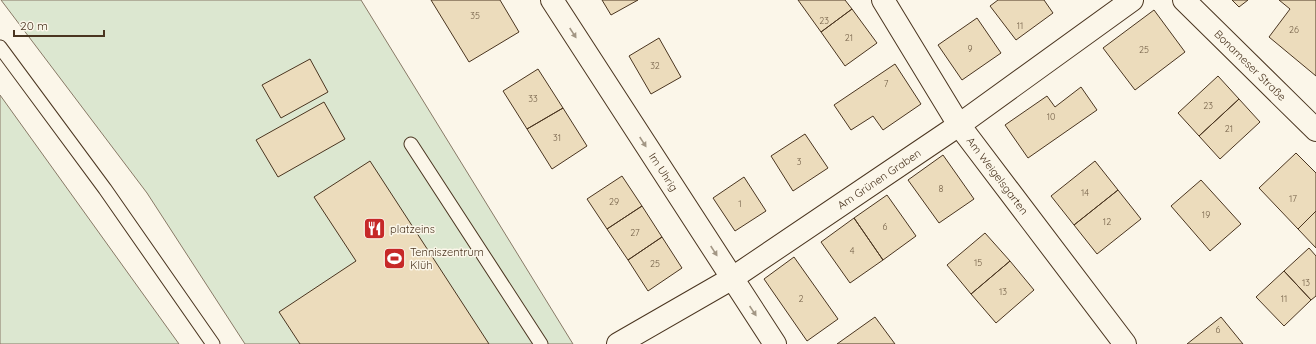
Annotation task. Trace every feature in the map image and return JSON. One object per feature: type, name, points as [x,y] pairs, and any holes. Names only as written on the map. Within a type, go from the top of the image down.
[{"type":"street","name":"Im Uhrig","points":[[552,0],[731,279],[775,344]]},
{"type":"street","name":"Am Weigelsgarten","points":[[883,0],[959,125],[1125,344]]},
{"type":"street","name":"Am Grünen Graben","points":[[618,344],[731,279],[959,125],[1132,0]]},
{"type":"street","name":"Bonameser Straße","points":[[1184,0],[1316,130]]},
{"type":"lane","points":[[0,47],[105,189],[213,344]]},
{"type":"lane","points":[[411,144],[541,344]]},
{"type":"green space","points":[[1,0],[361,0],[573,344],[245,344],[147,193]]},
{"type":"green space","points":[[0,95],[179,344],[0,344]]},
{"type":"building","points":[[431,0],[500,0],[519,32],[469,62]]},
{"type":"building","points":[[602,0],[638,0],[611,15]]},
{"type":"building","points":[[798,0],[845,0],[852,9],[821,32]]},
{"type":"building","points":[[998,0],[1044,0],[1053,13],[1016,40],[990,6]]},
{"type":"building","points":[[1232,0],[1248,0],[1239,7]]},
{"type":"building","points":[[1279,0],[1316,0],[1316,76],[1269,37],[1290,9]]},
{"type":"building","points":[[852,9],[877,43],[845,66],[821,32]]},
{"type":"building","points":[[1154,10],[1185,52],[1135,90],[1103,48]]},
{"type":"building","points":[[977,18],[1001,53],[962,80],[938,45]]},
{"type":"building","points":[[659,38],[681,77],[651,94],[629,56]]},
{"type":"building","points":[[310,59],[328,92],[281,118],[262,85]]},
{"type":"building","points":[[895,64],[921,104],[883,130],[873,116],[851,130],[834,105]]},
{"type":"building","points":[[538,69],[563,108],[527,129],[503,91]]},
{"type":"building","points":[[1218,76],[1239,99],[1199,136],[1178,113]]},
{"type":"building","points":[[1081,87],[1097,110],[1028,158],[1005,125],[1047,96],[1055,107]]},
{"type":"building","points":[[1239,99],[1260,122],[1220,159],[1199,136]]},
{"type":"building","points":[[324,102],[345,139],[278,177],[256,140]]},
{"type":"building","points":[[563,108],[587,146],[552,169],[527,129]]},
{"type":"building","points":[[805,134],[828,168],[793,191],[771,156]]},
{"type":"building","points":[[1296,153],[1316,173],[1316,211],[1298,229],[1259,188]]},
{"type":"building","points":[[943,155],[974,199],[939,223],[908,180]]},
{"type":"building","name":"platzeins","points":[[370,161],[489,344],[300,344],[279,312],[356,261],[314,197]]},
{"type":"building","points":[[1095,161],[1118,190],[1074,225],[1051,196]]},
{"type":"building","points":[[622,176],[642,206],[607,229],[587,199]]},
{"type":"building","points":[[744,177],[766,211],[735,231],[713,198]]},
{"type":"building","points":[[1201,180],[1241,224],[1210,251],[1171,206]]},
{"type":"building","points":[[1118,190],[1141,219],[1097,254],[1074,225]]},
{"type":"building","points":[[887,195],[916,236],[883,260],[854,218]]},
{"type":"building","points":[[642,206],[662,237],[628,260],[607,229]]},
{"type":"building","points":[[1316,211],[1316,248],[1298,229]]},
{"type":"building","points":[[854,218],[883,260],[850,283],[821,242]]},
{"type":"building","points":[[985,233],[1010,261],[971,294],[947,265]]},
{"type":"building","points":[[662,237],[682,268],[648,291],[628,260]]},
{"type":"building","points":[[1309,248],[1316,256],[1316,296],[1311,300],[1284,271]]},
{"type":"building","points":[[794,257],[838,319],[807,341],[764,279]]},
{"type":"building","points":[[1010,261],[1034,290],[996,323],[971,294]]},
{"type":"building","points":[[1284,271],[1311,300],[1284,326],[1256,297]]},
{"type":"building","points":[[875,317],[895,344],[837,344]]},
{"type":"building","points":[[1221,317],[1243,344],[1187,344]]},
{"type":"place","name":"platzeins","points":[[375,229]]},
{"type":"place","name":"Tenniszentrum Klüh","points":[[394,258]]}]
